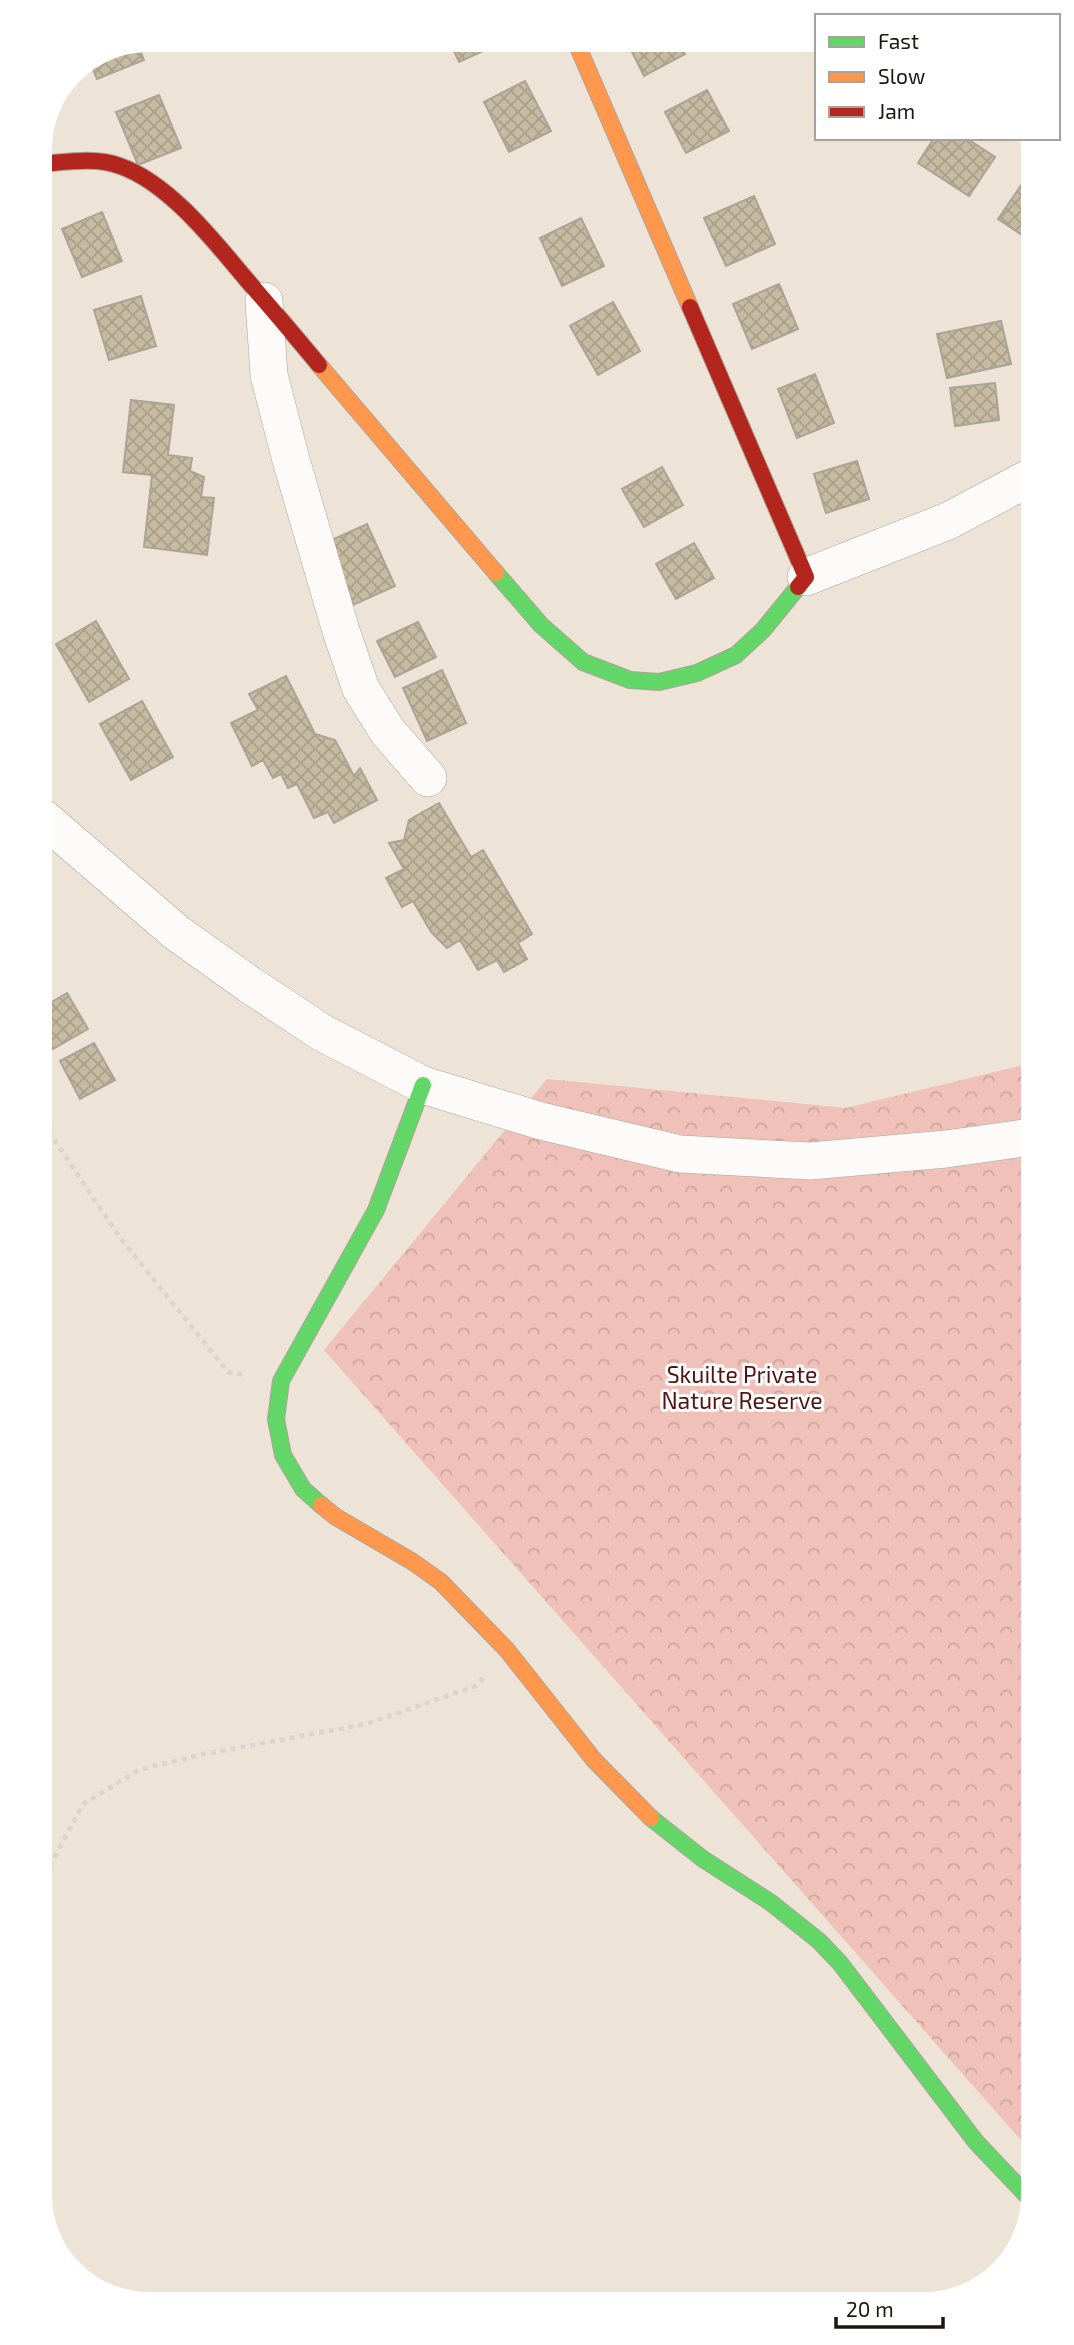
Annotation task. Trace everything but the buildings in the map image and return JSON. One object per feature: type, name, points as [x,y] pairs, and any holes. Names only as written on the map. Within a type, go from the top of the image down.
[{"type":"street","points":[[580,53],[806,577]]},
{"type":"street","points":[[53,163],[80,161],[121,166],[159,187],[216,244],[541,625],[583,662],[630,680],[659,682],[697,673],[736,655],[763,630],[806,577],[948,521],[1022,482]]},
{"type":"street","points":[[264,301],[269,375],[290,460],[341,631],[361,689],[388,732],[428,778]]},
{"type":"street","points":[[53,826],[177,933],[250,985],[321,1032],[423,1085],[541,1121],[680,1154],[810,1161],[946,1149],[1022,1138]]},
{"type":"street","points":[[423,1085],[376,1210],[281,1381],[276,1419],[283,1455],[303,1489],[336,1517],[413,1562],[441,1582],[507,1650],[594,1760],[651,1818],[702,1859],[770,1902],[819,1941],[840,1963],[976,2142],[1022,2190]]},
{"type":"path","points":[[53,1137],[121,1239],[228,1372],[281,1381]]},
{"type":"path","points":[[52,1862],[83,1804],[139,1770],[204,1754],[366,1724],[476,1686],[507,1650]]},
{"type":"green space","name":"Skuilte Private Nature Reserve","points":[[1022,1065],[1022,2141],[324,1350],[547,1079],[846,1108]]},
{"type":"traffic: fast","points":[[496,573],[541,625],[583,662],[630,680],[659,682],[697,673],[736,655],[763,630],[798,587]]},
{"type":"traffic: fast","points":[[321,1505],[303,1489],[283,1455],[276,1419],[281,1381],[376,1210],[423,1085]]},
{"type":"traffic: fast","points":[[651,1818],[703,1859],[770,1902],[819,1941],[840,1963],[976,2142],[1022,2190]]},
{"type":"traffic: slow","points":[[580,53],[690,307]]},
{"type":"traffic: slow","points":[[319,365],[496,573]]},
{"type":"traffic: slow","points":[[321,1505],[441,1582],[507,1650],[594,1760],[651,1818]]},
{"type":"traffic: jam","points":[[53,163],[111,163],[156,185],[205,231],[319,365]]},
{"type":"traffic: jam","points":[[690,307],[806,577],[798,587]]}]
